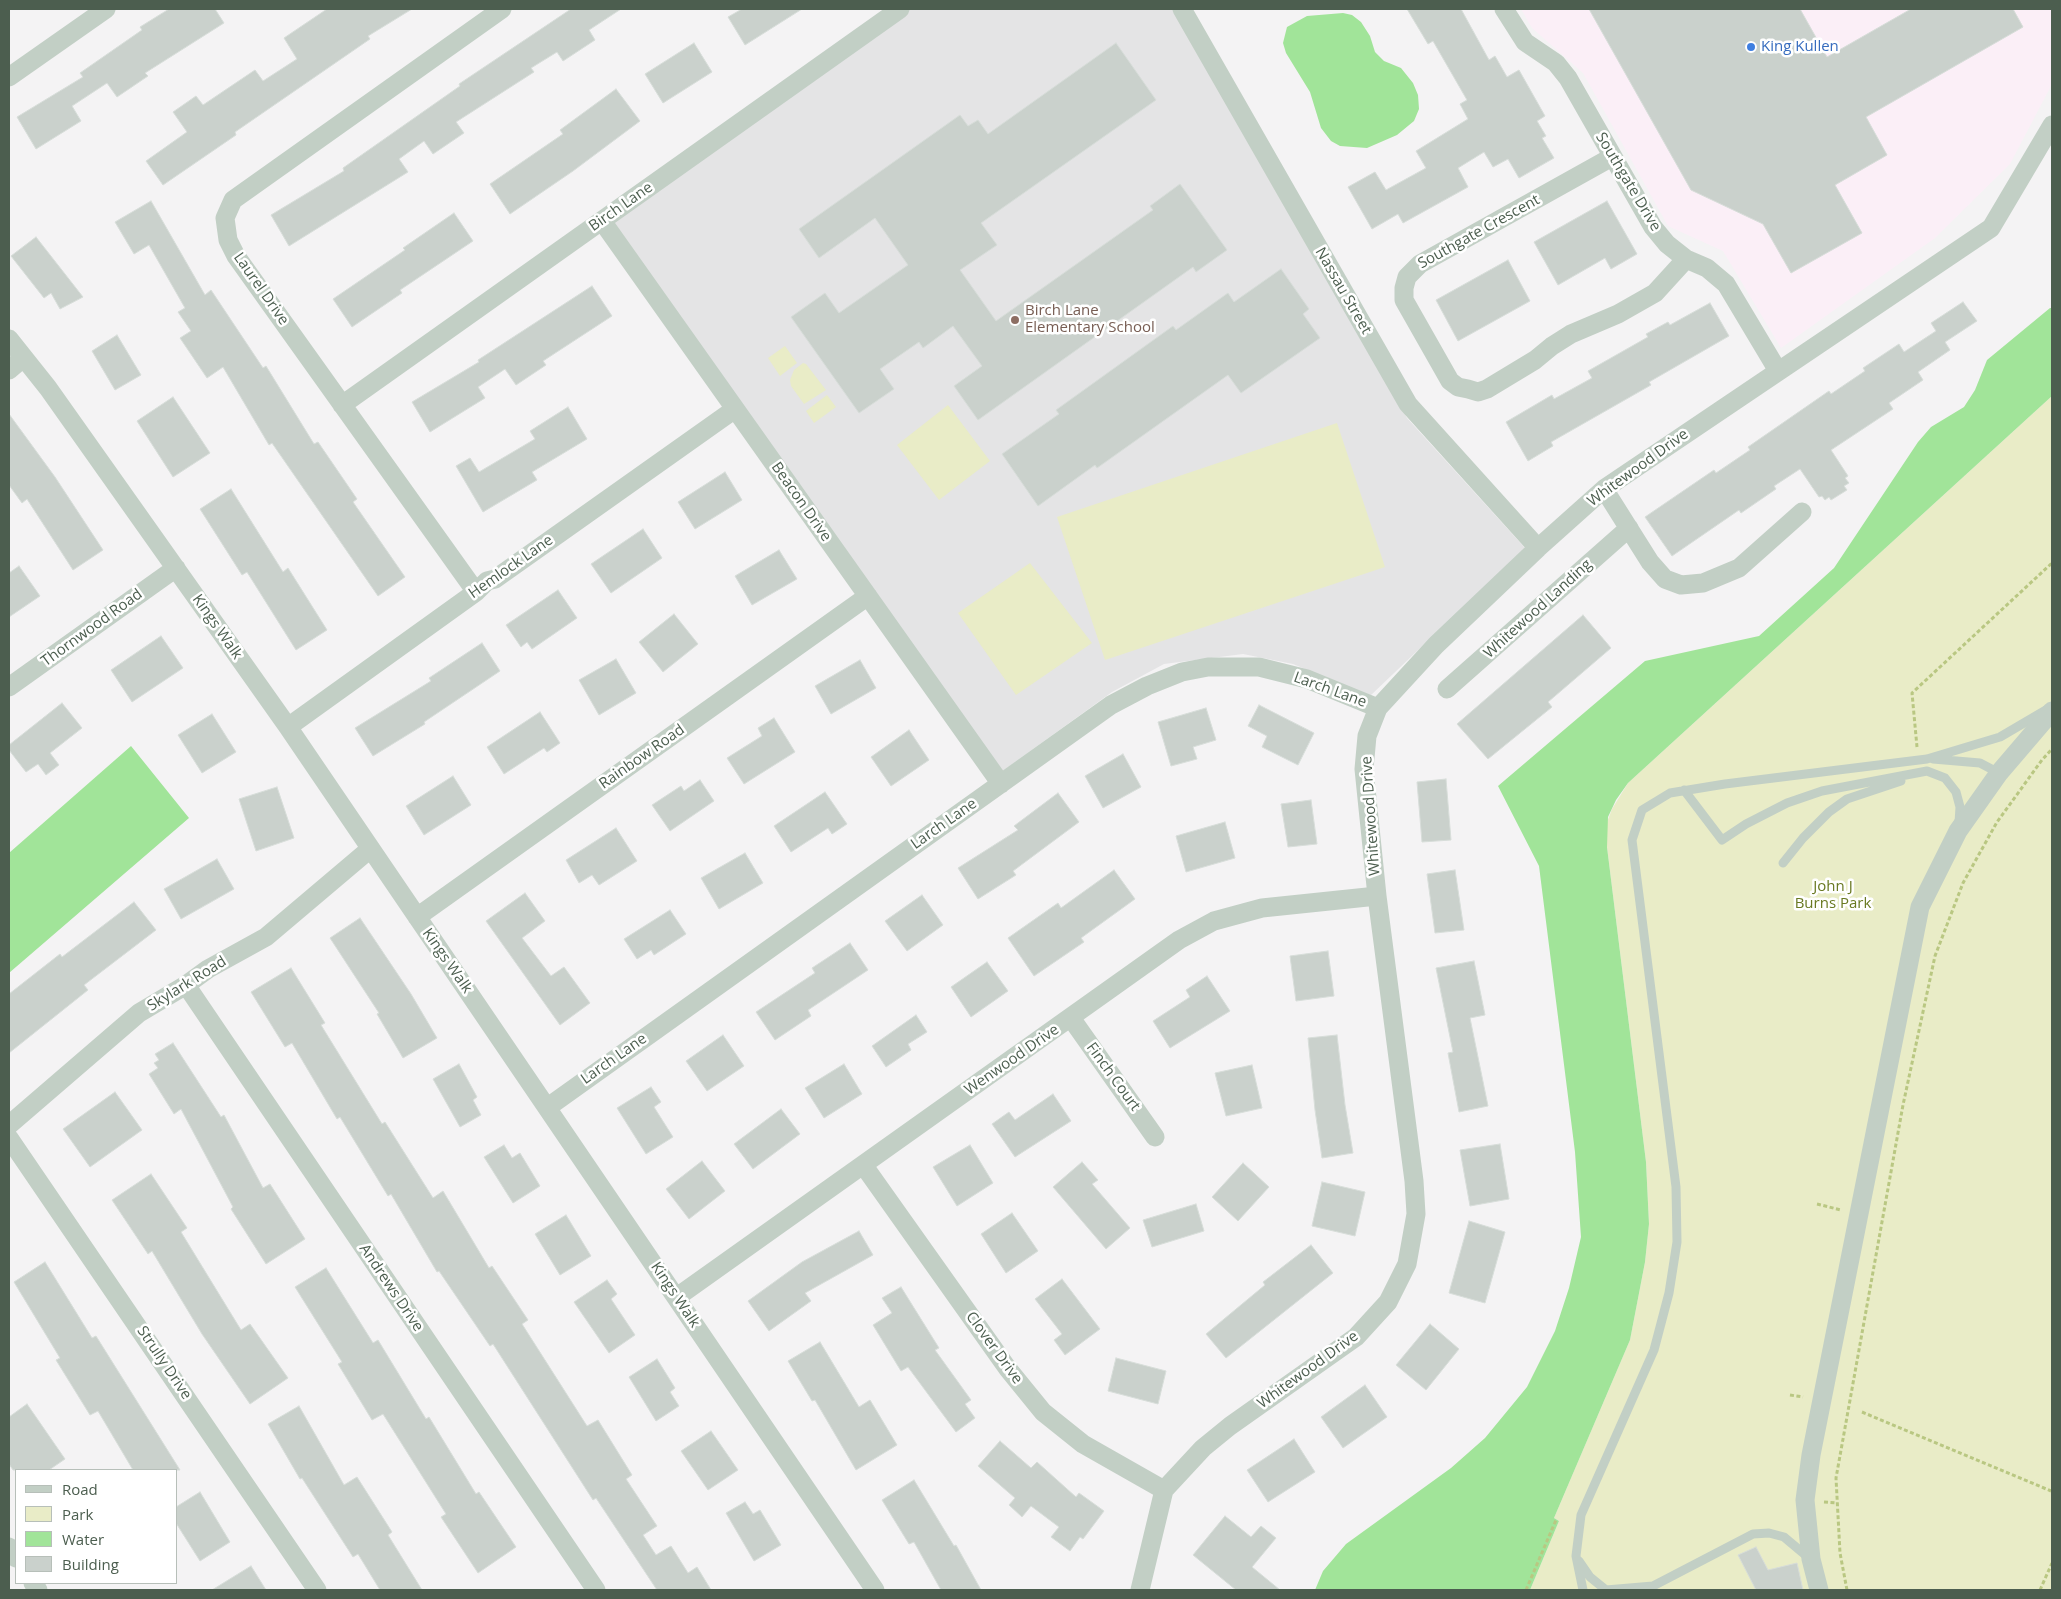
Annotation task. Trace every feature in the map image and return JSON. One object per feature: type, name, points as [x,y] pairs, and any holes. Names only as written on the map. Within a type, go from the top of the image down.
[{"type":"street","points":[[9,77],[106,9]]},
{"type":"street","name":"Laurel Drive","points":[[476,592],[236,256],[228,240],[225,218],[233,200],[502,9]]},
{"type":"street","name":"Birch Lane","points":[[342,405],[900,9]]},
{"type":"street","name":"Nassau Street","points":[[1182,9],[1408,404],[1538,548]]},
{"type":"street","name":"Southgate Drive","points":[[1504,9],[1525,42],[1556,63],[1568,78],[1653,227],[1667,244],[1686,259],[1707,268],[1726,284],[1778,371]]},
{"type":"street","name":"Whitewood Drive","points":[[1140,1590],[1164,1490],[1203,1448],[1230,1426],[1356,1337],[1388,1302],[1407,1264],[1416,1214],[1414,1181],[1377,896],[1364,769],[1368,736],[1378,708],[1436,645],[1538,548],[1604,489],[1991,228],[2052,125]]},
{"type":"street","name":"Southgate Crescent","points":[[1612,157],[1420,264],[1407,277],[1404,288],[1404,300],[1450,381],[1458,387],[1473,390],[1487,388],[1535,360],[1571,334],[1618,314],[1655,293],[1686,259]]},
{"type":"street","name":"Beacon Drive","points":[[602,221],[1000,784]]},
{"type":"street","name":"Kings Walk","points":[[9,339],[48,388],[288,727],[875,1590]]},
{"type":"street","points":[[9,370],[23,358]]},
{"type":"street","name":"Hemlock Lane","points":[[288,727],[476,592],[487,582],[495,580],[735,409]]},
{"type":"street","points":[[1604,489],[1650,562],[1665,579],[1681,585],[1703,583],[1739,568],[1802,512]]},
{"type":"street","name":"Whitewood Landing","points":[[1447,689],[1628,528]]},
{"type":"street","name":"Thornwood Road","points":[[9,687],[176,568]]},
{"type":"street","name":"Rainbow Road","points":[[417,917],[868,596]]},
{"type":"street","name":"Larch Lane","points":[[548,1107],[1000,784],[1111,706],[1147,686],[1182,672],[1208,667],[1259,667],[1307,679],[1378,708]]},
{"type":"street","points":[[1819,1590],[1811,1559],[1806,1500],[1811,1455],[1920,907],[1958,831],[1999,773],[2052,711]]},
{"type":"street","name":"Skylark Road","points":[[9,1125],[139,1013],[186,985],[208,969],[266,937],[370,849]]},
{"type":"street","name":"Wenwood Drive","points":[[677,1297],[864,1166],[1179,940],[1214,921],[1262,908],[1377,896]]},
{"type":"street","name":"Andrews Drive","points":[[186,985],[596,1590]]},
{"type":"street","name":"Finch Court","points":[[1071,1018],[1155,1137]]},
{"type":"street","name":"Strully Drive","points":[[9,1138],[317,1590]]},
{"type":"street","name":"Clover Drive","points":[[864,1166],[1008,1369],[1043,1412],[1083,1444],[1164,1490]]},
{"type":"lane","points":[[1583,1590],[1576,1556],[1580,1515],[1654,1350],[1669,1293],[1677,1242],[1676,1188],[1632,840],[1642,810],[1670,793],[1684,790],[1923,760],[2000,737],[2052,706]]},
{"type":"lane","points":[[1923,760],[1980,763],[1999,773]]},
{"type":"lane","points":[[1684,790],[1722,840],[1746,824],[1787,803],[1822,790],[1927,771],[1945,778],[1956,792],[1960,807],[1958,831]]},
{"type":"lane","points":[[1784,863],[1823,818],[1847,800],[1927,771]]},
{"type":"lane","points":[[1576,1556],[1590,1577],[1606,1590],[1652,1588],[1753,1534],[1769,1532],[1784,1537],[1811,1559]]},
{"type":"path","points":[[1923,760],[1912,692],[2052,563]]},
{"type":"path","points":[[1847,1590],[1840,1553],[1836,1478],[1903,1105],[1935,956],[1968,874],[1997,822],[2052,749]]},
{"type":"path","points":[[1817,1204],[1847,1212]]},
{"type":"path","points":[[1862,1412],[2051,1491],[2052,1494]]},
{"type":"path","points":[[1526,1590],[1556,1520]]},
{"type":"path","points":[[2040,1590],[2052,1563]]},
{"type":"shaded area","name":"Birch Lane Elementary School","points":[[908,9],[1177,9],[1407,418],[1525,548],[1370,696],[1293,664],[1243,654],[1164,664],[1112,692],[1000,773],[608,223]]},
{"type":"shaded area","points":[[1521,9],[2052,9],[2052,84],[2010,164],[1935,238],[1781,348],[1723,251],[1668,226],[1583,73],[1532,28]]},
{"type":"green space","points":[[785,346],[797,363],[780,376],[768,358]]},
{"type":"green space","points":[[803,363],[806,364],[826,390],[804,404],[791,386],[790,380],[794,370]]},
{"type":"green space","points":[[827,395],[836,407],[814,423],[806,411]]},
{"type":"green space","name":"John J Burns Park","points":[[2052,396],[2052,1590],[1530,1590],[1559,1521],[1554,1518],[1630,1340],[1645,1262],[1649,1224],[1646,1162],[1607,847],[1606,825],[1612,809],[1628,783]]},
{"type":"green space","points":[[948,405],[990,461],[939,500],[897,445]]},
{"type":"green space","points":[[1337,423],[1385,567],[1105,660],[1057,517]]},
{"type":"green space","points":[[1030,563],[1092,643],[1016,695],[958,613]]},
{"type":"water","points":[[1343,13],[1352,15],[1361,22],[1370,36],[1375,52],[1384,61],[1401,68],[1413,83],[1418,95],[1419,109],[1414,121],[1397,135],[1367,148],[1340,146],[1331,141],[1321,128],[1310,92],[1286,53],[1283,43],[1287,27],[1307,16]]},
{"type":"water","points":[[2052,308],[2052,396],[1628,783],[1616,800],[1608,817],[1607,847],[1646,1162],[1649,1224],[1645,1262],[1630,1340],[1554,1518],[1559,1521],[1530,1590],[1315,1590],[1323,1571],[1346,1544],[1451,1468],[1485,1438],[1527,1387],[1555,1331],[1569,1288],[1581,1237],[1575,1152],[1539,866],[1498,786],[1645,661],[1759,636],[1834,568],[1918,442],[1931,427],[1964,407],[1975,390],[1987,360]]},
{"type":"water","points":[[131,746],[189,818],[9,973],[9,853]]},
{"type":"building","points":[[169,9],[215,9],[224,23],[145,73],[148,76],[117,97],[107,83],[72,106],[81,121],[36,149],[17,117],[83,77],[80,73],[142,30],[140,27]]},
{"type":"building","points":[[327,9],[412,9],[368,36],[370,39],[235,132],[236,135],[163,185],[146,161],[187,132],[173,112],[196,96],[203,105],[255,70],[263,81],[297,59],[284,38]]},
{"type":"building","points":[[571,9],[621,9],[589,30],[595,40],[563,61],[557,52],[531,68],[534,72],[456,122],[464,133],[433,154],[424,141],[399,159],[408,172],[289,246],[271,215],[344,171],[343,168],[460,86],[459,84]]},
{"type":"building","points":[[742,9],[802,9],[745,45],[728,17]]},
{"type":"building","points":[[1407,9],[1461,9],[1489,60],[1495,56],[1507,77],[1519,70],[1545,116],[1537,121],[1546,136],[1542,138],[1554,158],[1519,178],[1508,159],[1493,167],[1484,152],[1458,168],[1468,187],[1403,223],[1398,214],[1372,229],[1348,187],[1375,172],[1386,190],[1426,168],[1416,151],[1468,119],[1460,104],[1467,100],[1433,41],[1428,44]]},
{"type":"building","points":[[1589,9],[1800,9],[1827,57],[1911,9],[2013,9],[2023,27],[1866,117],[1887,155],[1835,185],[1862,233],[1791,273],[1763,224],[1691,190]]},
{"type":"building","points":[[694,43],[712,72],[663,103],[645,74]]},
{"type":"building","points":[[1116,43],[1156,100],[981,223],[997,245],[960,270],[996,321],[1153,210],[1150,206],[1180,184],[1227,250],[1196,272],[1193,267],[978,420],[954,386],[982,366],[953,326],[923,348],[919,342],[880,369],[894,389],[859,413],[791,317],[825,293],[839,313],[908,265],[875,218],[819,258],[799,229],[960,115],[968,126],[978,120],[988,134]]},
{"type":"building","points":[[616,89],[640,121],[573,171],[510,214],[490,184],[563,134],[560,130]]},
{"type":"building","points":[[151,201],[205,295],[211,290],[263,368],[266,366],[314,444],[318,442],[357,499],[353,502],[405,577],[378,596],[272,443],[269,445],[223,367],[207,378],[180,338],[191,331],[178,312],[185,308],[149,245],[134,254],[115,222]]},
{"type":"building","points":[[1607,201],[1637,254],[1611,269],[1605,258],[1558,285],[1534,242]]},
{"type":"building","points":[[454,213],[473,241],[400,290],[402,293],[352,327],[333,299],[405,250],[403,248]]},
{"type":"building","points":[[36,237],[83,297],[60,309],[51,293],[44,298],[11,256]]},
{"type":"building","points":[[1508,260],[1530,301],[1458,341],[1436,300]]},
{"type":"building","points":[[1281,269],[1309,309],[1303,314],[1320,338],[1241,393],[1228,375],[1097,468],[1095,465],[1038,506],[1002,454],[1059,414],[1056,410],[1173,326],[1176,330],[1228,293],[1234,302]]},
{"type":"building","points":[[592,286],[612,316],[543,361],[546,365],[516,385],[505,369],[478,387],[485,398],[430,432],[412,402],[479,362],[478,360]]},
{"type":"building","points":[[1963,302],[1977,321],[1945,342],[1950,350],[1918,372],[1923,380],[1889,403],[1893,409],[1831,450],[1848,476],[1845,478],[1849,483],[1844,486],[1847,490],[1831,500],[1829,497],[1825,500],[1822,496],[1819,497],[1800,469],[1774,486],[1776,489],[1741,513],[1739,510],[1672,556],[1645,517],[1714,470],[1716,473],[1750,450],[1748,447],[1829,391],[1831,394],[1865,371],[1863,368],[1899,344],[1904,352],[1936,331],[1931,323]]},
{"type":"building","points":[[1710,303],[1729,336],[1649,382],[1651,385],[1551,442],[1553,446],[1528,461],[1506,422],[1552,395],[1554,399],[1592,378],[1588,371],[1648,337],[1646,334],[1668,322],[1670,325]]},
{"type":"building","points":[[117,335],[141,375],[115,390],[92,351]]},
{"type":"building","points":[[173,397],[210,453],[173,477],[137,421]]},
{"type":"building","points":[[568,407],[587,439],[532,472],[537,480],[483,512],[456,466],[470,458],[479,472],[535,439],[530,431]]},
{"type":"building","points":[[9,414],[55,477],[103,550],[73,570],[27,499],[22,503],[9,485]]},
{"type":"building","points":[[725,472],[742,500],[695,529],[678,502]]},
{"type":"building","points":[[231,489],[283,572],[288,568],[327,630],[296,650],[247,572],[242,575],[200,509]]},
{"type":"building","points":[[643,529],[662,558],[611,593],[591,564]]},
{"type":"building","points":[[779,550],[797,579],[752,605],[735,576]]},
{"type":"building","points":[[19,566],[40,596],[9,617],[9,573]]},
{"type":"building","points":[[558,590],[577,618],[532,649],[527,642],[521,647],[506,625]]},
{"type":"building","points":[[674,614],[698,644],[663,672],[639,642]]},
{"type":"building","points":[[1583,615],[1611,648],[1548,702],[1552,707],[1488,759],[1457,724]]},
{"type":"building","points":[[161,636],[183,668],[132,702],[111,670]]},
{"type":"building","points":[[482,643],[500,671],[424,722],[425,724],[373,756],[355,728],[431,681],[429,678]]},
{"type":"building","points":[[616,659],[636,693],[599,715],[579,680]]},
{"type":"building","points":[[860,660],[876,688],[831,714],[815,686]]},
{"type":"building","points":[[62,703],[82,728],[50,753],[59,765],[46,775],[38,764],[26,772],[9,750],[9,745]]},
{"type":"building","points":[[1259,705],[1314,733],[1298,765],[1262,747],[1267,736],[1248,726]]},
{"type":"building","points":[[1206,708],[1216,740],[1193,747],[1197,759],[1171,766],[1158,722]]},
{"type":"building","points":[[540,712],[560,743],[547,752],[544,748],[504,774],[487,747]]},
{"type":"building","points":[[212,714],[236,752],[202,773],[178,735]]},
{"type":"building","points":[[774,718],[795,752],[744,784],[727,758],[762,736],[758,728]]},
{"type":"building","points":[[909,730],[929,760],[891,786],[871,757]]},
{"type":"building","points":[[1123,754],[1141,787],[1103,808],[1085,776]]},
{"type":"building","points":[[453,776],[471,805],[424,835],[406,806]]},
{"type":"building","points":[[1446,779],[1451,840],[1422,842],[1417,782]]},
{"type":"building","points":[[700,780],[714,801],[670,831],[652,805],[681,786],[684,791]]},
{"type":"building","points":[[277,787],[294,838],[256,851],[239,799]]},
{"type":"building","points":[[825,792],[847,824],[832,834],[828,828],[791,852],[774,826]]},
{"type":"building","points":[[1058,793],[1079,822],[1013,871],[1016,875],[978,899],[958,868],[1018,830],[1014,826]]},
{"type":"building","points":[[1311,800],[1317,844],[1288,847],[1281,804]]},
{"type":"building","points":[[1225,822],[1235,858],[1186,872],[1176,836]]},
{"type":"building","points":[[616,828],[637,861],[599,885],[592,875],[579,883],[566,860]]},
{"type":"building","points":[[745,853],[763,883],[719,909],[701,878]]},
{"type":"building","points":[[217,859],[234,889],[181,919],[164,889]]},
{"type":"building","points":[[1114,870],[1135,899],[1081,938],[1084,942],[1034,976],[1008,938],[1058,903],[1061,908]]},
{"type":"building","points":[[1455,870],[1464,930],[1435,933],[1427,874]]},
{"type":"building","points":[[525,893],[545,921],[522,938],[551,976],[564,967],[590,1003],[560,1025],[486,921]]},
{"type":"building","points":[[922,895],[943,925],[907,951],[885,921]]},
{"type":"building","points":[[134,902],[156,930],[84,985],[88,990],[9,1053],[9,994],[60,954],[62,957]]},
{"type":"building","points":[[670,910],[686,934],[654,955],[651,950],[637,959],[624,939]]},
{"type":"building","points":[[360,918],[411,994],[437,1038],[403,1058],[377,1014],[379,1013],[330,938]]},
{"type":"building","points":[[850,943],[868,970],[808,1010],[811,1016],[775,1040],[756,1012],[815,973],[812,968]]},
{"type":"building","points":[[1328,951],[1334,996],[1296,1001],[1290,956]]},
{"type":"building","points":[[1474,961],[1485,1015],[1470,1018],[1488,1106],[1459,1112],[1448,1053],[1453,1052],[1436,968]]},
{"type":"building","points":[[987,962],[1008,991],[971,1017],[951,987]]},
{"type":"building","points":[[291,968],[325,1023],[321,1025],[382,1124],[385,1122],[433,1198],[443,1191],[489,1268],[492,1266],[528,1320],[522,1324],[587,1426],[598,1420],[632,1475],[626,1479],[657,1526],[643,1535],[656,1555],[671,1546],[688,1573],[697,1567],[711,1590],[657,1590],[596,1498],[593,1500],[493,1344],[490,1346],[439,1271],[437,1272],[391,1194],[388,1196],[340,1117],[337,1119],[292,1043],[285,1047],[251,992]]},
{"type":"building","points":[[1207,976],[1230,1011],[1170,1048],[1153,1021],[1190,997],[1186,990]]},
{"type":"building","points":[[916,1015],[927,1032],[908,1044],[911,1050],[886,1067],[872,1046]]},
{"type":"building","points":[[723,1035],[744,1066],[707,1091],[686,1061]]},
{"type":"building","points":[[1337,1035],[1353,1153],[1322,1158],[1308,1038]]},
{"type":"building","points":[[173,1043],[221,1117],[224,1115],[263,1188],[270,1184],[305,1239],[266,1264],[231,1209],[233,1207],[181,1109],[174,1114],[149,1074],[158,1068],[154,1063],[159,1060],[155,1054]]},
{"type":"building","points":[[459,1064],[477,1097],[473,1100],[481,1115],[460,1127],[433,1079]]},
{"type":"building","points":[[844,1064],[862,1094],[824,1118],[805,1088]]},
{"type":"building","points":[[1252,1065],[1262,1108],[1226,1116],[1215,1073]]},
{"type":"building","points":[[651,1087],[661,1102],[654,1107],[673,1137],[646,1154],[617,1108]]},
{"type":"building","points":[[115,1092],[142,1130],[90,1167],[63,1129]]},
{"type":"building","points":[[1053,1094],[1071,1121],[1015,1157],[992,1124],[1009,1112],[1015,1120]]},
{"type":"building","points":[[781,1109],[800,1134],[753,1169],[734,1144]]},
{"type":"building","points":[[1500,1144],[1509,1199],[1470,1206],[1460,1150]]},
{"type":"building","points":[[504,1145],[512,1158],[520,1153],[540,1186],[513,1203],[484,1157]]},
{"type":"building","points":[[970,1145],[993,1183],[957,1206],[933,1167]]},
{"type":"building","points":[[702,1161],[725,1191],[689,1219],[666,1189]]},
{"type":"building","points":[[1082,1162],[1098,1180],[1092,1184],[1130,1228],[1106,1249],[1053,1187]]},
{"type":"building","points":[[1243,1163],[1269,1187],[1238,1221],[1212,1197]]},
{"type":"building","points":[[151,1174],[187,1228],[181,1232],[241,1330],[250,1324],[288,1378],[250,1404],[202,1334],[152,1251],[148,1254],[112,1200]]},
{"type":"building","points":[[1322,1182],[1365,1192],[1355,1236],[1312,1226]]},
{"type":"building","points":[[1196,1204],[1204,1231],[1152,1247],[1143,1220]]},
{"type":"building","points":[[1012,1213],[1038,1251],[1006,1273],[981,1234]]},
{"type":"building","points":[[566,1215],[591,1256],[560,1275],[535,1234]]},
{"type":"building","points":[[1469,1221],[1505,1232],[1485,1303],[1449,1293]]},
{"type":"building","points":[[859,1231],[873,1255],[805,1293],[811,1301],[769,1331],[748,1301],[802,1262]]},
{"type":"building","points":[[1311,1245],[1333,1273],[1226,1358],[1206,1334],[1265,1285],[1263,1282]]},
{"type":"building","points":[[45,1262],[92,1338],[96,1336],[180,1470],[132,1469],[98,1411],[90,1415],[56,1360],[60,1358],[14,1282]]},
{"type":"building","points":[[326,1268],[373,1343],[378,1340],[426,1419],[429,1417],[476,1494],[479,1492],[516,1547],[478,1573],[441,1517],[446,1514],[383,1414],[372,1420],[338,1364],[342,1362],[295,1287]]},
{"type":"building","points":[[1062,1279],[1100,1329],[1065,1355],[1054,1340],[1062,1334],[1035,1299]]},
{"type":"building","points":[[607,1280],[617,1294],[611,1299],[635,1335],[609,1353],[574,1302]]},
{"type":"building","points":[[901,1287],[939,1348],[935,1350],[971,1400],[965,1404],[975,1418],[956,1432],[908,1367],[901,1371],[873,1325],[892,1313],[882,1298]]},
{"type":"building","points":[[1430,1324],[1459,1349],[1426,1390],[1396,1365]]},
{"type":"building","points":[[820,1342],[859,1407],[870,1400],[897,1445],[856,1470],[815,1400],[812,1401],[788,1361]]},
{"type":"building","points":[[1116,1358],[1166,1371],[1158,1404],[1108,1391]]},
{"type":"building","points":[[657,1359],[675,1388],[670,1392],[679,1406],[656,1421],[629,1377]]},
{"type":"building","points":[[1365,1385],[1387,1417],[1343,1448],[1321,1417]]},
{"type":"building","points":[[27,1404],[65,1459],[50,1469],[13,1470],[9,1464],[9,1417]]},
{"type":"building","points":[[299,1406],[344,1485],[357,1477],[392,1532],[388,1535],[422,1590],[380,1590],[358,1554],[353,1557],[302,1478],[300,1479],[268,1424]]},
{"type":"building","points":[[711,1431],[738,1470],[708,1490],[681,1451]]},
{"type":"building","points":[[1294,1439],[1315,1472],[1268,1502],[1247,1470]]},
{"type":"building","points":[[1000,1441],[1031,1468],[1037,1462],[1076,1497],[1079,1493],[1104,1511],[1083,1539],[1080,1537],[1070,1551],[1051,1537],[1059,1527],[1031,1506],[1022,1517],[1009,1505],[1015,1498],[978,1466]]},
{"type":"building","points":[[914,1480],[954,1546],[956,1545],[981,1590],[941,1590],[914,1542],[909,1544],[882,1500]]},
{"type":"building","points":[[200,1492],[230,1542],[200,1561],[178,1526],[178,1506]]},
{"type":"building","points":[[745,1502],[753,1514],[760,1510],[781,1545],[754,1561],[726,1513]]},
{"type":"building","points":[[1225,1516],[1251,1537],[1261,1526],[1276,1538],[1252,1567],[1280,1590],[1236,1590],[1193,1555]]},
{"type":"building","points":[[1756,1547],[1768,1570],[1797,1563],[1803,1590],[1756,1590],[1738,1555]]},
{"type":"building","points":[[251,1566],[266,1590],[212,1590]]},
{"type":"place","name":"King Kullen","points":[[1751,47]]},
{"type":"place","name":"Birch Lane Elementary School","points":[[1015,320]]}]
